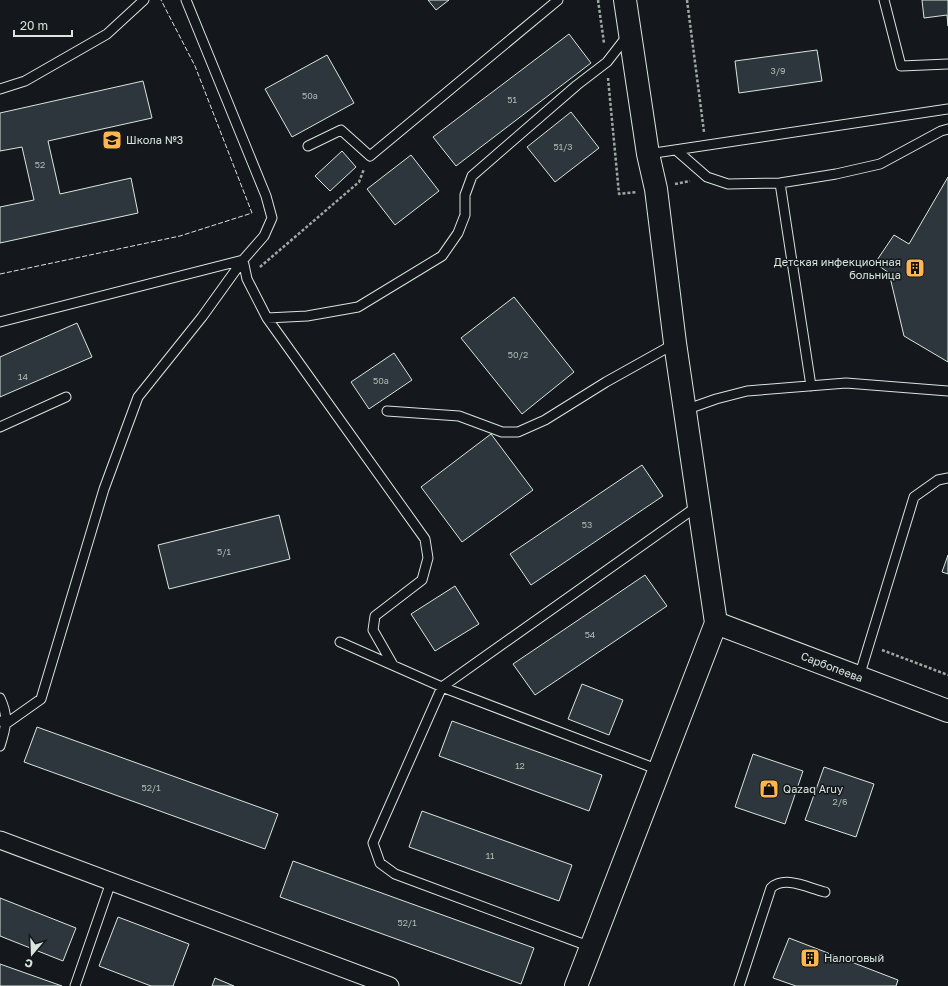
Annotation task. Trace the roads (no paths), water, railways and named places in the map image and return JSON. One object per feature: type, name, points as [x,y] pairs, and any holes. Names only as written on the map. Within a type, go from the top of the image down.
[{"type":"street","points":[[576,986],[716,623],[675,343],[656,189],[648,154],[625,0]]},
{"type":"street","name":"Сарбопеева","points":[[716,623],[948,711]]},
{"type":"street","points":[[0,840],[390,986]]},
{"type":"lane","points":[[0,89],[25,81],[107,34],[144,0]]},
{"type":"lane","points":[[4,722],[41,699],[104,489],[138,396],[202,317],[243,260],[264,236],[272,218],[266,196],[186,0]]},
{"type":"lane","points":[[308,146],[341,130],[370,156],[558,0]]},
{"type":"lane","points":[[884,0],[901,66],[948,64]]},
{"type":"lane","points":[[267,318],[307,316],[358,307],[442,256],[458,233],[465,215],[465,195],[472,176],[543,114],[607,62],[629,33]]},
{"type":"lane","points":[[648,154],[948,109]]},
{"type":"lane","points":[[676,150],[707,177],[728,184],[780,183],[836,174],[880,164],[941,131],[948,129]]},
{"type":"lane","points":[[780,183],[811,386]]},
{"type":"lane","points":[[243,260],[247,278],[267,318],[424,539],[428,558],[422,580],[375,616],[373,630],[394,665]]},
{"type":"lane","points":[[0,322],[243,260]]},
{"type":"lane","points":[[387,411],[459,416],[502,432],[518,432],[545,420],[606,382],[675,343]]},
{"type":"lane","points":[[685,410],[716,399],[747,391],[846,383],[948,391]]},
{"type":"lane","points":[[0,427],[66,397]]},
{"type":"lane","points":[[859,677],[914,497],[938,480],[948,478]]},
{"type":"lane","points":[[591,947],[395,874],[380,863],[373,843],[442,687],[698,505]]},
{"type":"lane","points":[[340,642],[442,687],[659,770]]},
{"type":"lane","points":[[0,698],[5,708],[0,746]]},
{"type":"lane","points":[[75,986],[111,882]]},
{"type":"lane","points":[[739,986],[771,888],[776,883],[785,882],[825,892]]},
{"type":"place","name":"Школа №3","points":[[112,140]]},
{"type":"place","name":"Детская инфекционная больница","points":[[915,268]]},
{"type":"place","name":"Qazaq Aruy","points":[[769,789]]},
{"type":"place","name":"Налоговый","points":[[810,958]]}]
